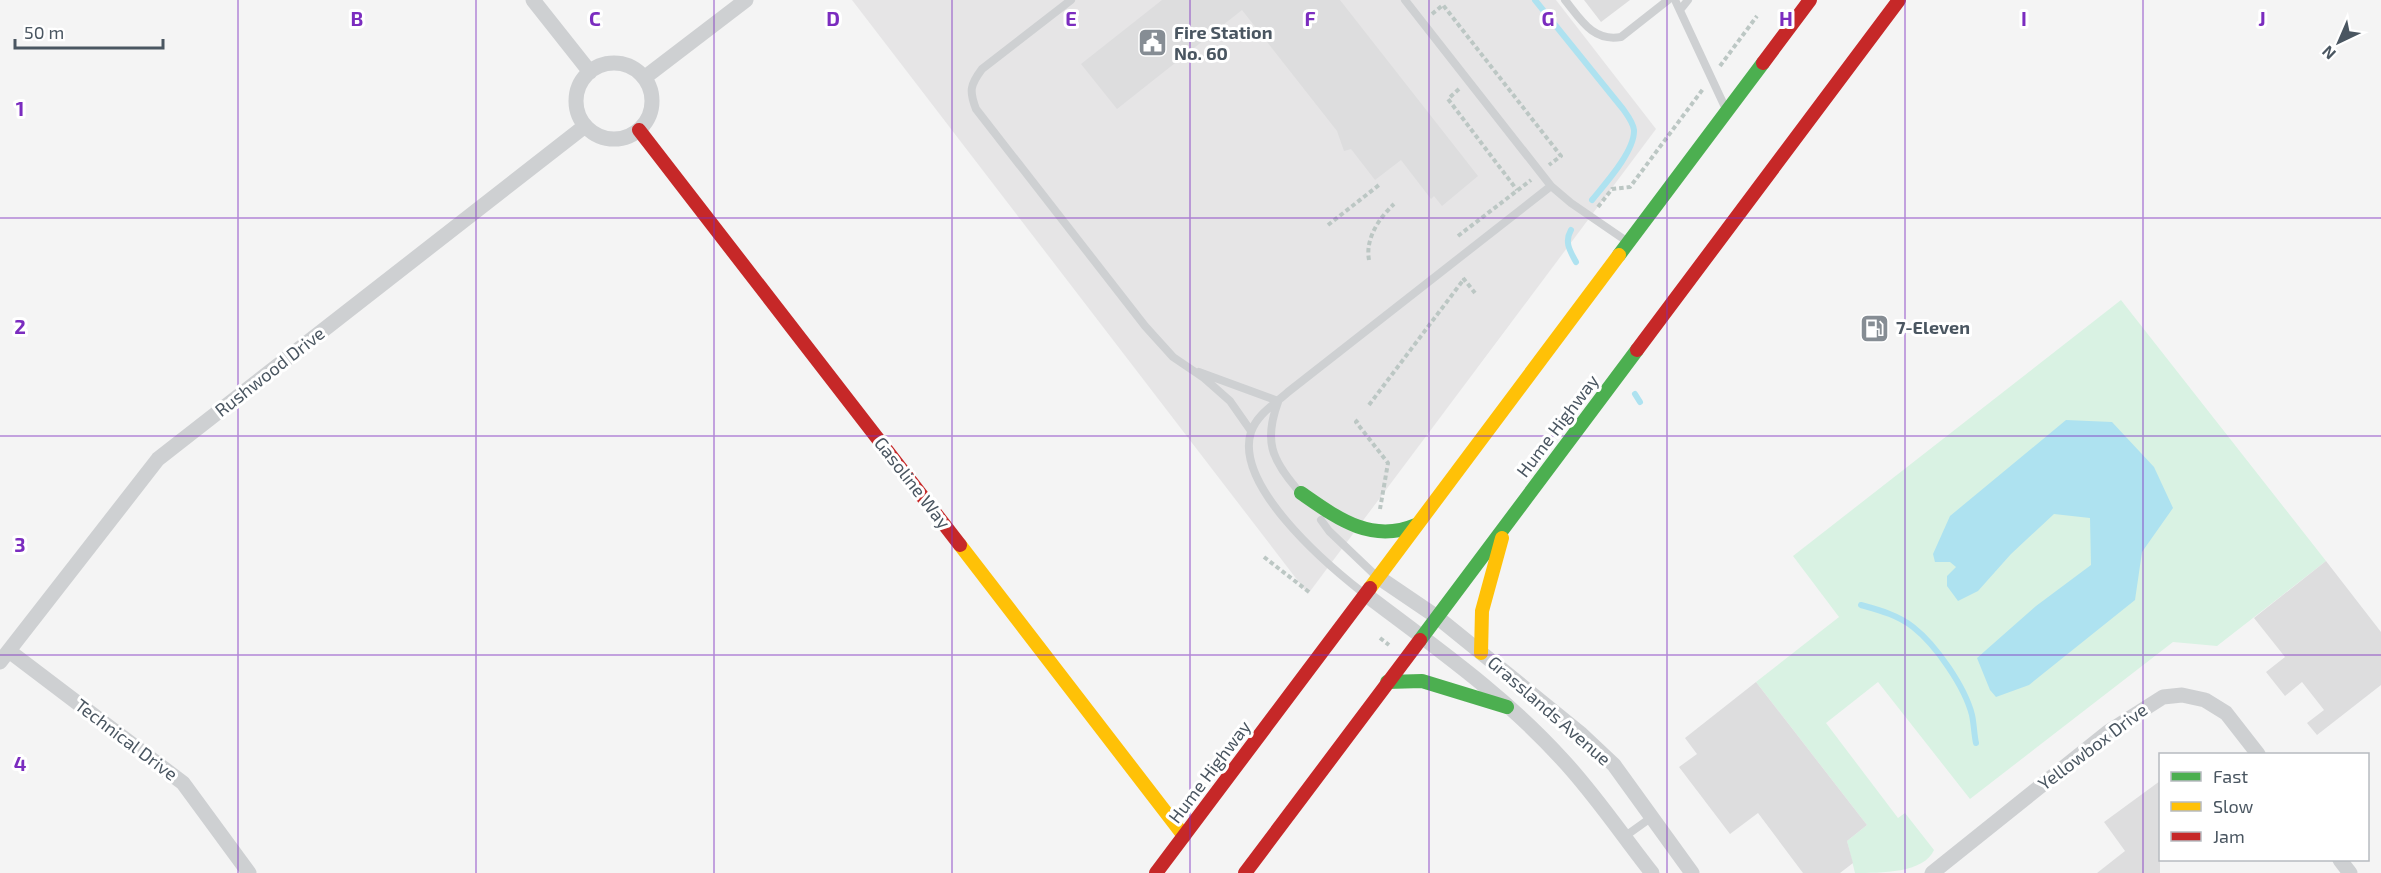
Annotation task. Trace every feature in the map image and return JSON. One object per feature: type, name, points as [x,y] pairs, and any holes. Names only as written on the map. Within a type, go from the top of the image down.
[{"type":"main road","name":"Hume Highway","points":[[1156,873],[1810,0]]},
{"type":"main road","name":"Hume Highway","points":[[1245,873],[1899,0]]},
{"type":"main road","name":"Gasoline Way","points":[[639,130],[1184,836]]},
{"type":"main road","points":[[1301,494],[1329,512],[1371,530],[1394,532],[1416,525]]},
{"type":"main road","points":[[1481,653],[1482,611],[1505,527]]},
{"type":"main road","points":[[1387,682],[1422,681],[1507,707]]},
{"type":"street","points":[[534,0],[590,72]]},
{"type":"street","points":[[644,78],[746,0]]},
{"type":"street","points":[[612,63],[624,65],[644,78],[650,88],[651,110],[639,130],[629,136],[606,139],[594,134],[585,126],[576,104],[577,92],[582,81],[590,72],[612,63]]},
{"type":"street","name":"Rushwood Drive","points":[[5,656],[158,459],[585,126]]},
{"type":"street","name":"Grasslands Avenue","points":[[1378,577],[1437,617],[1580,732],[1614,765],[1692,873]]},
{"type":"street","name":"Grasslands Avenue","points":[[1365,594],[1422,637],[1507,707],[1561,758],[1652,873]]},
{"type":"street","name":"Technical Drive","points":[[5,656],[183,783],[249,873]]},
{"type":"street","name":"Yellowbox Drive","points":[[1932,873],[2108,732],[2163,698],[2182,695],[2205,700],[2226,713],[2257,753]]},
{"type":"street","points":[[2341,861],[2350,873]]},
{"type":"lane","points":[[1071,0],[982,69],[974,80],[970,93],[976,110],[1145,326],[1173,357],[1204,378],[1230,400],[1251,432]]},
{"type":"lane","points":[[1405,0],[1551,186],[1571,203],[1629,243]]},
{"type":"lane","points":[[1565,0],[1595,34],[1612,38],[1622,37],[1668,0]]},
{"type":"lane","points":[[1675,0],[1727,111]]},
{"type":"lane","points":[[1680,10],[1688,0]]},
{"type":"lane","points":[[1365,594],[1307,545],[1269,498],[1253,469],[1249,456],[1251,432],[1264,412],[1551,186]]},
{"type":"lane","points":[[1187,367],[1278,401]]},
{"type":"lane","points":[[1278,401],[1272,420],[1271,448],[1282,472],[1329,531],[1378,577]]},
{"type":"lane","points":[[1624,837],[1652,817]]},
{"type":"path","points":[[1426,7],[1431,14],[1443,5],[1469,38],[1561,156],[1548,166],[1556,173]]},
{"type":"path","points":[[1590,203],[1597,209],[1612,189],[1630,187],[1757,16]]},
{"type":"path","points":[[1452,81],[1460,90],[1448,99],[1518,190]]},
{"type":"path","points":[[1458,237],[1532,178]]},
{"type":"path","points":[[1328,225],[1379,185]]},
{"type":"path","points":[[1369,260],[1370,244],[1375,230],[1380,219],[1394,204]]},
{"type":"path","points":[[1459,272],[1475,293]]},
{"type":"path","points":[[1369,405],[1464,279]]},
{"type":"path","points":[[1358,420],[1356,422],[1388,463],[1381,507],[1377,515]]},
{"type":"path","points":[[1264,557],[1309,592]]},
{"type":"shaded area","points":[[852,0],[1556,0],[1656,129],[1308,594]]},
{"type":"green space","points":[[2121,300],[2326,561],[2217,646],[2173,642],[1970,799],[1878,682],[1826,723],[1898,818],[1905,813],[1934,850],[1929,858],[1911,867],[1889,872],[1855,873],[1847,841],[1867,825],[1756,682],[1839,617],[1793,556]]},
{"type":"water","points":[[2066,420],[2112,422],[2154,467],[2173,508],[2142,552],[2135,600],[2029,685],[1996,697],[1990,690],[1977,658],[2036,606],[2091,565],[2090,518],[2054,514],[2011,554],[1978,591],[1958,601],[1947,586],[1947,576],[1956,567],[1950,562],[1935,562],[1933,554],[1950,516]]},
{"type":"building","points":[[1162,0],[1340,0],[1478,176],[1442,206],[1434,196],[1431,199],[1401,160],[1375,180],[1351,149],[1344,151],[1337,131],[1242,10],[1117,109],[1081,64]]},
{"type":"building","points":[[1584,0],[1630,0],[1601,22]]},
{"type":"building","points":[[2326,561],[2381,632],[2381,685],[2317,735],[2307,723],[2324,710],[2302,682],[2285,696],[2266,672],[2285,657],[2254,618]]},
{"type":"building","points":[[1756,682],[1867,825],[1847,841],[1853,863],[1840,873],[1803,873],[1758,813],[1730,834],[1679,767],[1697,754],[1685,738]]},
{"type":"building","points":[[2159,782],[2160,873],[2097,873],[2125,851],[2104,822]]},
{"type":"waterway","points":[[1535,0],[1623,109],[1634,130],[1630,148],[1625,157],[1592,200]]},
{"type":"waterway","points":[[1571,230],[1568,242],[1576,262]]},
{"type":"waterway","points":[[1635,394],[1640,402]]},
{"type":"waterway","points":[[1861,605],[1901,619],[1931,644],[1963,692],[1972,715],[1976,743]]},
{"type":"traffic: fast","points":[[1619,255],[1763,63]]},
{"type":"traffic: fast","points":[[1420,640],[1637,350]]},
{"type":"traffic: fast","points":[[1301,493],[1341,519],[1369,530],[1384,532],[1416,525]]},
{"type":"traffic: fast","points":[[1387,682],[1422,681],[1507,707]]},
{"type":"traffic: slow","points":[[1370,588],[1619,255]]},
{"type":"traffic: slow","points":[[1481,653],[1482,611],[1502,538]]},
{"type":"traffic: slow","points":[[960,545],[1184,836]]},
{"type":"traffic: jam","points":[[1763,63],[1810,0]]},
{"type":"traffic: jam","points":[[1637,350],[1899,0]]},
{"type":"traffic: jam","points":[[639,130],[960,545]]},
{"type":"traffic: jam","points":[[1156,873],[1370,588]]},
{"type":"traffic: jam","points":[[1245,873],[1420,640]]},
{"type":"place","name":"Fire Station No. 60","points":[[1153,43]]},
{"type":"place","name":"7-Eleven","points":[[1875,328]]}]
